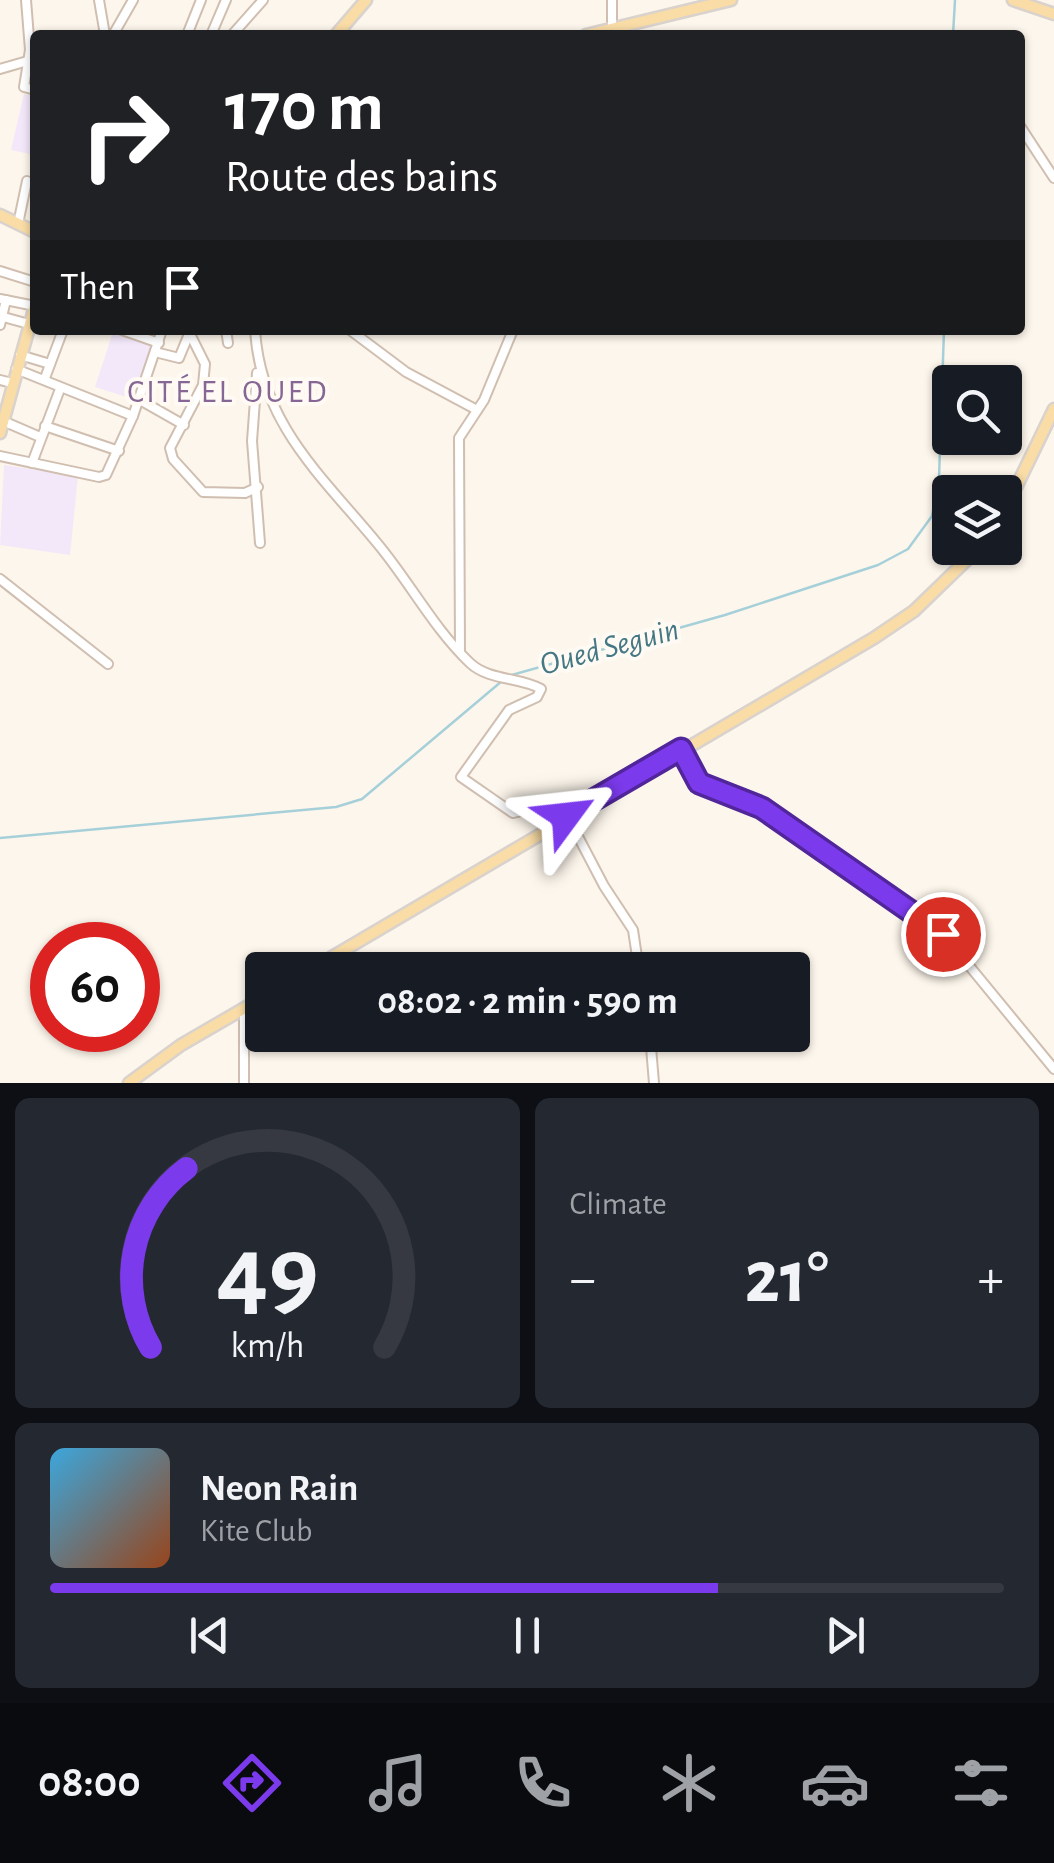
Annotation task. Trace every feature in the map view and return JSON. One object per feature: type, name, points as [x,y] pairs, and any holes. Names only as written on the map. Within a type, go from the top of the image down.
[{"type":"main road","points":[[340,30],[366,0]]},
{"type":"main road","points":[[616,30],[731,0]]},
{"type":"main road","points":[[1014,0],[1054,14]]},
{"type":"main road","points":[[0,215],[30,230]]},
{"type":"main road","points":[[1,426],[6,382],[16,369],[30,324]]},
{"type":"main road","points":[[1022,475],[1054,409]]},
{"type":"main road","points":[[340,952],[914,611],[961,565]]},
{"type":"main road","points":[[129,1083],[181,1045],[244,1009]]},
{"type":"street","points":[[26,0],[30,39]]},
{"type":"street","points":[[99,0],[104,30]]},
{"type":"street","points":[[116,30],[133,0]]},
{"type":"street","points":[[189,30],[201,0]]},
{"type":"street","points":[[214,30],[226,0]]},
{"type":"street","points":[[236,30],[263,0]]},
{"type":"street","points":[[612,0],[612,30]]},
{"type":"street","points":[[1,70],[30,60]]},
{"type":"street","points":[[30,66],[24,87],[30,89]]},
{"type":"street","points":[[1025,134],[1054,178]]},
{"type":"street","points":[[18,224],[27,181]]},
{"type":"street","points":[[0,271],[30,280]]},
{"type":"street","points":[[30,305],[3,299],[1,320],[30,324]]},
{"type":"street","points":[[45,378],[61,335]]},
{"type":"street","points":[[132,335],[179,358],[187,335]]},
{"type":"street","points":[[0,456],[99,477],[106,475],[140,400],[161,335]]},
{"type":"street","points":[[190,335],[205,364],[203,385],[170,448],[173,460],[204,492],[246,493],[258,487]]},
{"type":"street","points":[[227,335],[228,343]]},
{"type":"street","points":[[255,335],[258,372],[252,441],[260,543]]},
{"type":"street","points":[[356,335],[381,356],[477,410]]},
{"type":"street","points":[[460,650],[459,438],[477,410],[510,335]]},
{"type":"street","points":[[20,355],[50,364]]},
{"type":"street","points":[[16,369],[133,416]]},
{"type":"street","points":[[258,372],[304,456],[472,666],[520,684],[538,686],[542,693],[509,710],[460,777],[513,813],[560,802],[633,930],[636,952]]},
{"type":"street","points":[[32,463],[60,388]]},
{"type":"street","points":[[140,400],[184,426]]},
{"type":"street","points":[[1,426],[40,436]]},
{"type":"street","points":[[45,426],[119,451]]},
{"type":"street","points":[[0,580],[108,664]]},
{"type":"street","points":[[681,749],[699,783],[762,808],[943,934],[1054,1069]]},
{"type":"street","points":[[244,1009],[244,1083]]},
{"type":"street","points":[[651,1052],[654,1083]]},
{"type":"shaded area","points":[[24,94],[30,96],[30,154],[11,150]]},
{"type":"shaded area","points":[[112,335],[154,345],[136,400],[95,387]]},
{"type":"shaded area","points":[[4,465],[78,476],[70,555],[0,545]]},
{"type":"waterway","name":"Oued Seguin","points":[[953,30],[955,0]]},
{"type":"waterway","name":"Oued Seguin","points":[[508,676],[725,615],[878,565],[908,549],[932,516],[939,478],[944,335]]},
{"type":"waterway","name":"Oued Seguin","points":[[0,838],[336,807],[362,799],[502,681]]},
{"type":"district","name":"CITÉ EL OUED","points":[[228,391]]},
{"type":"route","points":[[566,816],[681,749],[699,783],[762,808],[943,934]]}]
